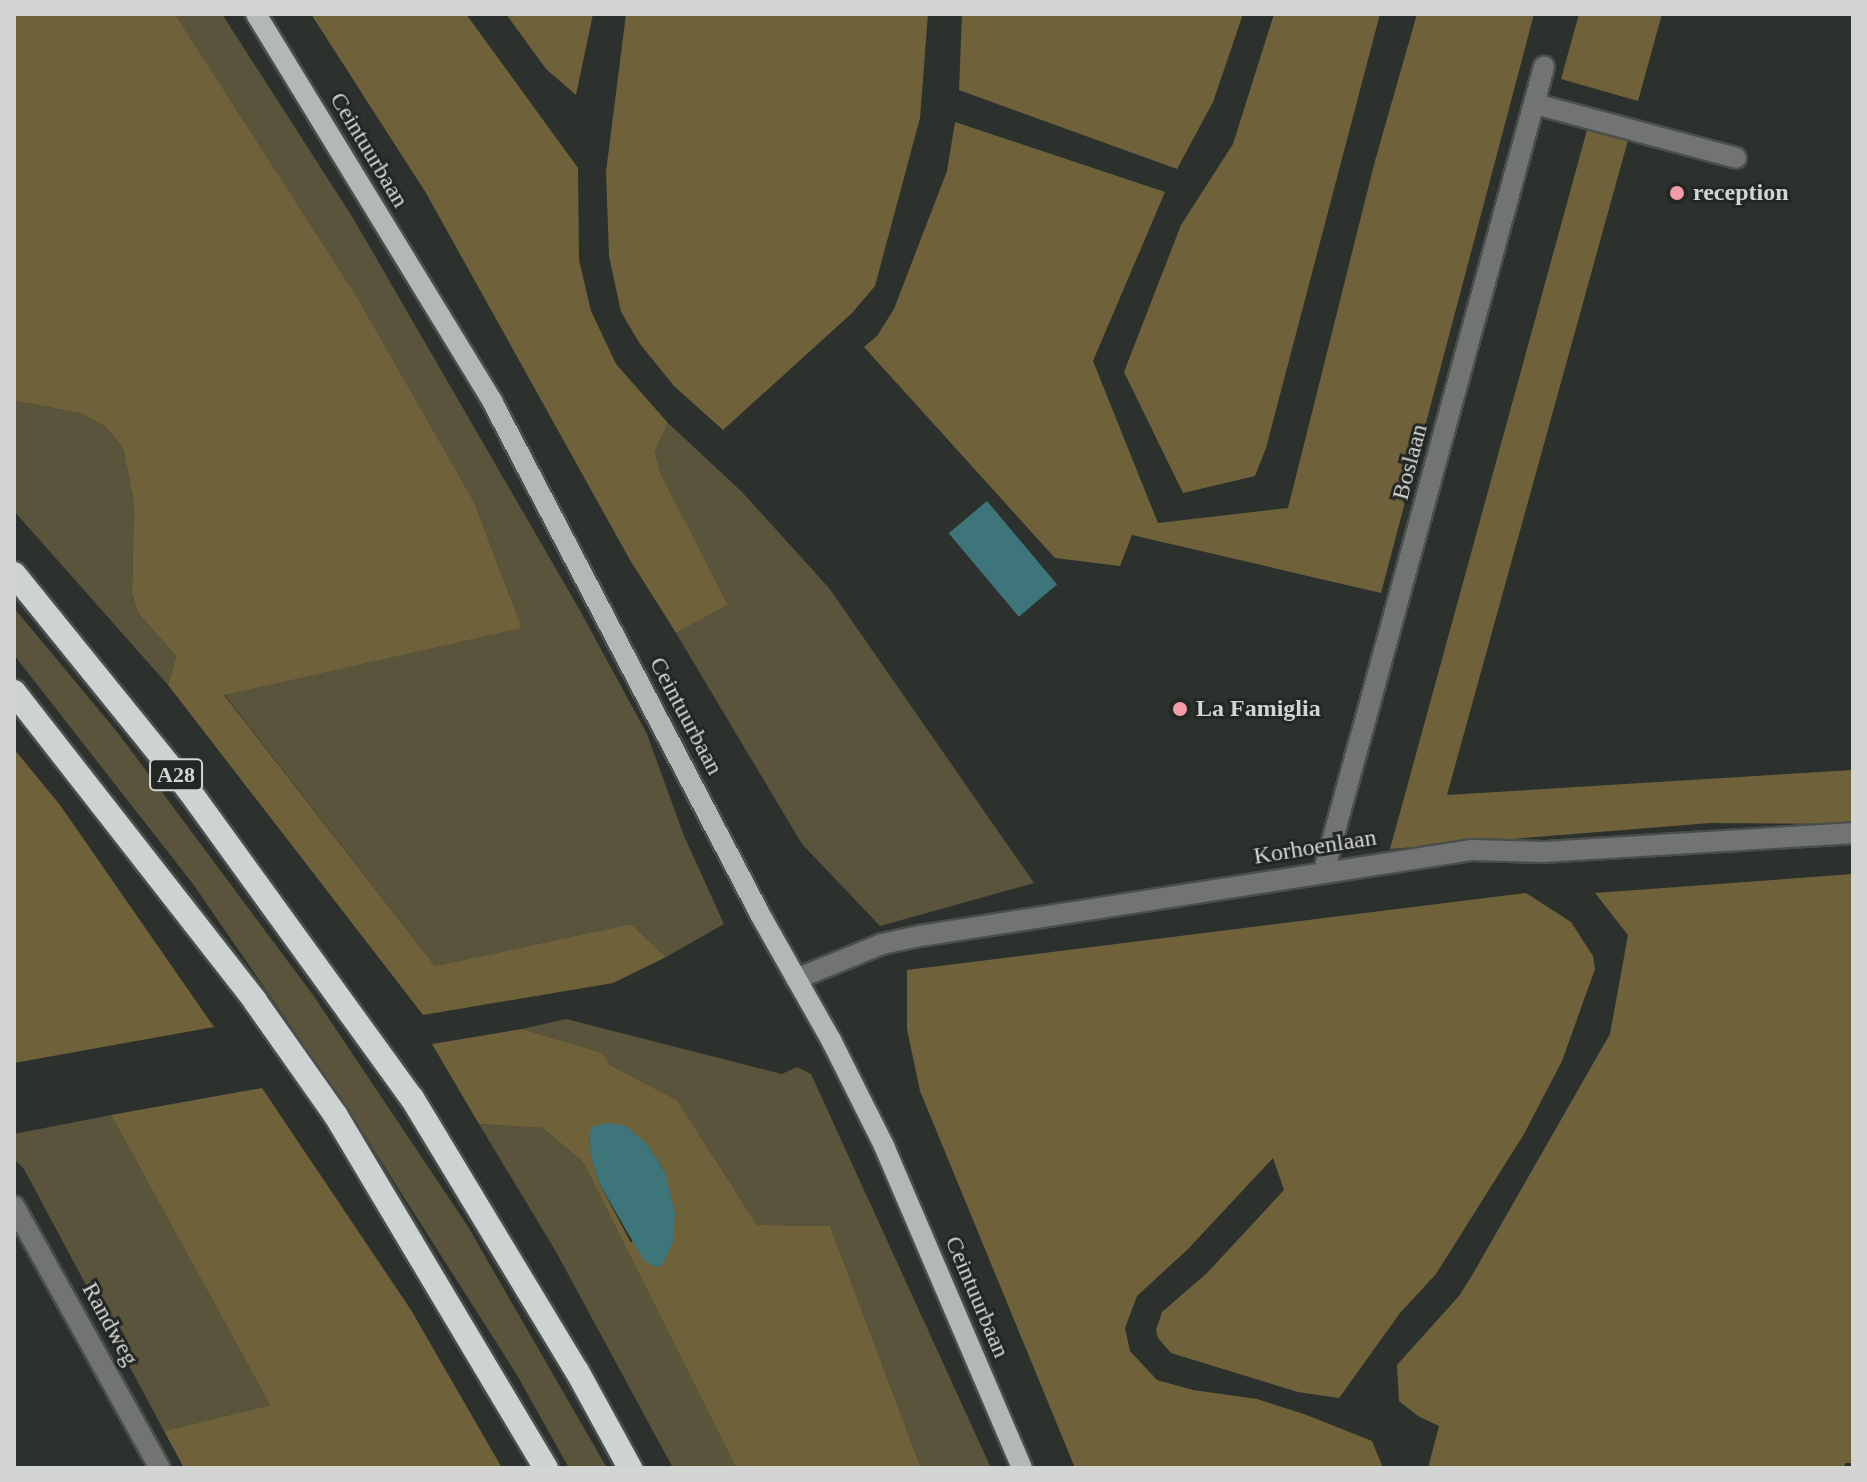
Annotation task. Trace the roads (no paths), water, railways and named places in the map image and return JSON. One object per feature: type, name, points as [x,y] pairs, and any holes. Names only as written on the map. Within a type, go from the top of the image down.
[{"type":"highway","name":"A28","points":[[14,574],[188,789],[412,1098],[577,1371],[630,1468]]},
{"type":"highway","points":[[14,692],[255,1001],[336,1116],[546,1468]]},
{"type":"main road","name":"Ceintuurbaan","points":[[256,14],[493,403],[884,1146],[1022,1468]]},
{"type":"street","name":"Boslaan","points":[[1324,871],[1544,67]]},
{"type":"street","points":[[1535,104],[1736,158]]},
{"type":"street","name":"Korhoenlaan","points":[[796,979],[882,944],[920,936],[1472,850],[1543,852],[1853,833]]},
{"type":"street","name":"Randweg","points":[[14,1206],[160,1468]]},
{"type":"water","points":[[987,501],[1057,584],[1019,617],[949,533]]},
{"type":"water","points":[[608,1123],[626,1126],[647,1144],[665,1172],[675,1213],[673,1242],[662,1265],[656,1267],[644,1261],[599,1183],[591,1157],[589,1133],[593,1126]]},
{"type":"place","name":"reception","points":[[1677,193]]},
{"type":"place","name":"La Famiglia","points":[[1180,709]]}]
